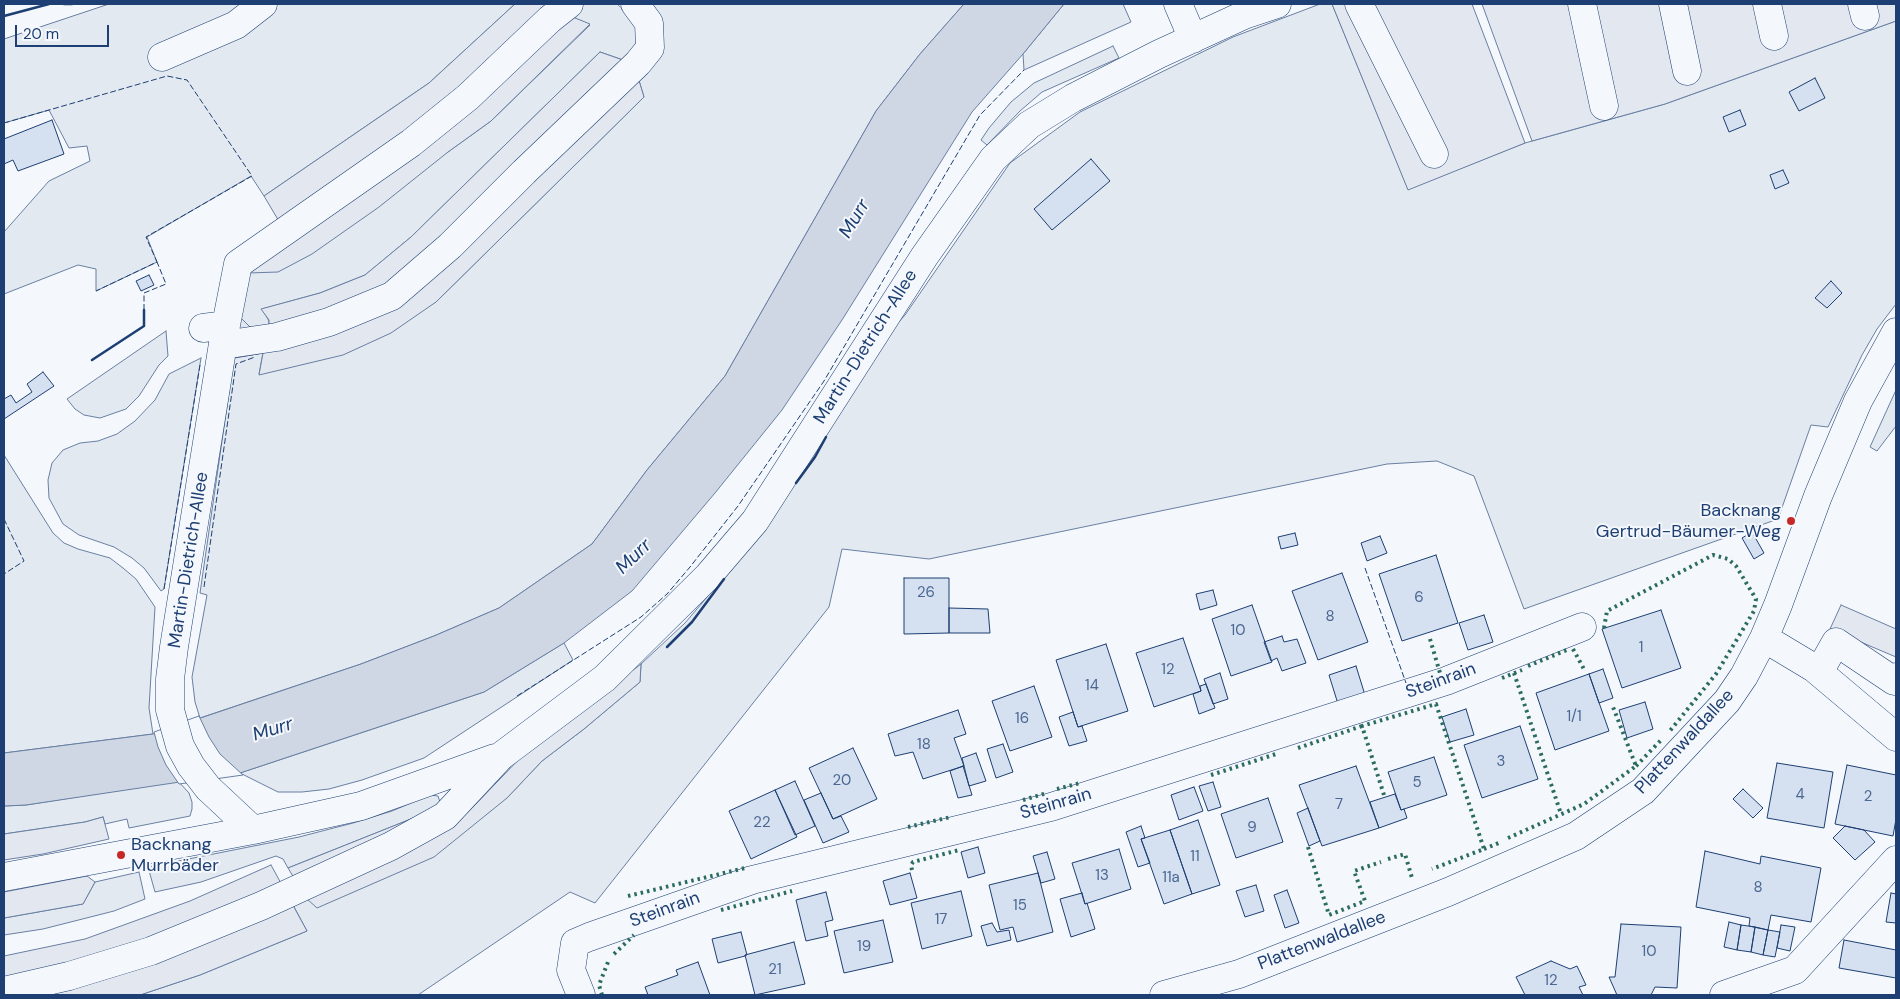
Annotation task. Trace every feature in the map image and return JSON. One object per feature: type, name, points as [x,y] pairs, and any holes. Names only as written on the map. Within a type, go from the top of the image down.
[{"type":"street","points":[[162,57],[236,25],[264,4]]},
{"type":"street","name":"Martin-Dietrich-Allee","points":[[253,830],[208,788],[191,766],[174,728],[170,710],[170,679],[217,333],[235,258],[411,144],[468,98],[550,19],[569,4]]},
{"type":"street","points":[[217,333],[277,337],[329,322],[392,296],[450,246],[638,63],[650,48],[648,23],[635,4]]},
{"type":"street","points":[[1178,4],[1193,38]]},
{"type":"street","name":"Martin-Dietrich-Allee","points":[[4,991],[69,976],[151,951],[261,906],[391,846],[446,816],[501,756],[605,678],[708,576],[749,528],[924,257],[994,159],[1029,125],[1073,98],[1193,38],[1244,15],[1278,4]]},
{"type":"street","points":[[1359,4],[1434,154]]},
{"type":"street","points":[[1582,4],[1604,106]]},
{"type":"street","points":[[1673,4],[1687,71]]},
{"type":"street","points":[[1767,4],[1774,36]]},
{"type":"street","name":"Plattenwaldallee","points":[[1164,995],[1239,974],[1448,892],[1576,836],[1643,792],[1727,701],[1744,676],[1764,638],[1818,496],[1858,401],[1896,332]]},
{"type":"street","name":"Steinrain","points":[[581,995],[571,970],[575,943],[590,937],[752,880],[1051,807],[1446,681],[1582,627]]},
{"type":"street","points":[[1764,638],[1819,672],[1896,738]]},
{"type":"street","points":[[1819,672],[1836,642],[1895,679]]},
{"type":"street","name":"Martin-Dietrich-Allee","points":[[4,877],[253,830],[361,806],[501,756]]},
{"type":"street","points":[[1724,995],[1795,970],[1896,860]]},
{"type":"shaded area","points":[[109,4],[515,4],[429,83],[264,196],[251,176],[147,237],[157,262],[96,291],[96,269],[78,265],[4,294],[4,232],[49,181],[90,161],[87,146],[69,148],[49,110],[4,123],[4,39]]},
{"type":"shaded area","points":[[515,4],[546,4],[548,7],[590,24],[491,121],[448,152],[379,207],[312,254],[278,272],[248,273],[280,223],[264,196],[429,83]]},
{"type":"shaded area","points":[[583,4],[617,4],[634,19],[638,38],[634,48],[623,60],[600,52],[411,237],[365,275],[320,293],[262,309],[269,321],[269,328],[259,330],[246,324],[240,317],[248,273],[448,152],[491,121],[590,25],[570,16]]},
{"type":"shaded area","points":[[644,4],[964,4],[920,54],[876,111],[725,376],[647,470],[592,544],[499,608],[434,636],[361,664],[200,718],[195,702],[192,677],[207,595],[200,593],[234,358],[263,353],[259,374],[436,302],[644,97],[637,74]]},
{"type":"shaded area","points":[[1064,4],[1123,4],[1131,22],[1024,70],[1023,54]]},
{"type":"shaded area","points":[[1320,4],[1332,4],[1408,189],[1525,143],[1665,104],[1896,21],[1896,304],[1877,329],[1862,355],[1828,427],[1811,425],[1778,519],[1524,609],[1474,476],[1437,461],[1387,464],[929,559],[842,549],[829,607],[595,903],[570,892],[418,995],[140,995],[200,975],[307,931],[293,905],[507,798],[542,761],[640,682],[641,664],[685,623],[725,576],[790,489],[826,436],[860,365],[905,315],[1010,163],[1080,112],[1233,37]]},
{"type":"shaded area","points":[[1332,4],[1472,4],[1525,143],[1408,190]]},
{"type":"shaded area","points":[[1482,4],[1896,4],[1896,21],[1665,104],[1532,141]]},
{"type":"shaded area","points":[[1113,46],[1119,58],[1042,92],[1020,111],[987,145],[981,140],[1011,102],[1034,83]]},
{"type":"shaded area","points":[[600,52],[623,60],[637,74],[644,97],[436,302],[391,333],[343,355],[259,375],[263,353],[234,358],[240,317],[250,327],[259,330],[269,327],[269,320],[261,309],[320,293],[365,275],[411,237]]},
{"type":"shaded area","points":[[166,331],[168,356],[159,365],[139,396],[126,409],[100,418],[84,415],[75,409],[67,399]]},
{"type":"shaded area","points":[[201,358],[164,589],[161,591],[144,568],[132,558],[114,547],[79,535],[63,524],[49,498],[48,480],[52,463],[63,450],[80,443],[98,441],[117,434],[135,421],[155,400],[169,374]]},
{"type":"shaded area","points":[[1896,390],[1896,426],[1877,451],[1870,447]]},
{"type":"shaded area","points":[[4,455],[53,533],[64,543],[110,558],[136,579],[155,607],[149,708],[153,734],[4,753]]},
{"type":"shaded area","points":[[1841,605],[1896,629],[1896,657],[1830,629]]},
{"type":"shaded area","points":[[564,643],[573,660],[424,758],[362,780],[329,789],[302,792],[278,792],[240,773],[484,692]]},
{"type":"shaded area","points":[[641,664],[640,682],[542,761],[507,798],[434,857],[317,908],[306,898],[288,868],[431,811],[449,827],[471,809],[525,753]]},
{"type":"shaded area","points":[[178,781],[189,793],[192,802],[190,816],[129,828],[127,819],[105,824],[103,817],[85,822],[4,834],[4,806],[26,805]]},
{"type":"shaded area","points":[[430,795],[438,796],[440,802],[431,811],[288,868],[283,859],[276,856],[201,882],[155,892],[148,867],[299,837],[392,811]]},
{"type":"shaded area","points":[[103,817],[109,839],[43,854],[4,860],[4,834],[85,822]]},
{"type":"shaded area","points":[[271,865],[307,931],[200,975],[140,995],[4,995],[4,956],[85,939],[190,901]]},
{"type":"shaded area","points":[[139,872],[145,899],[114,911],[43,929],[4,935],[4,918],[83,904],[95,882]]},
{"type":"shaded area","points":[[87,876],[95,882],[83,904],[4,918],[4,892]]},
{"type":"water","name":"Murr","points":[[964,4],[1064,4],[972,112],[842,320],[782,410],[632,591],[564,643],[484,692],[240,773],[26,805],[4,806],[4,753],[153,734],[361,664],[434,636],[499,608],[592,544],[647,470],[725,376],[876,111],[920,54]]},
{"type":"pier","points":[[199,716],[220,754],[243,775],[179,784],[166,765],[154,732]]},
{"type":"building","points":[[1815,78],[1825,98],[1799,111],[1789,92]]},
{"type":"building","points":[[1740,110],[1746,125],[1729,132],[1723,117]]},
{"type":"building","points":[[52,120],[64,154],[18,171],[13,160],[4,164],[4,139]]},
{"type":"building","points":[[1091,159],[1110,181],[1052,230],[1034,209]]},
{"type":"building","points":[[1783,170],[1789,183],[1775,189],[1770,175]]},
{"type":"building","points":[[149,275],[154,285],[141,291],[136,281]]},
{"type":"building","points":[[1831,281],[1842,293],[1827,308],[1815,298]]},
{"type":"building","points":[[43,372],[54,386],[4,419],[4,399],[11,395],[16,403],[32,392],[27,384]]},
{"type":"building","points":[[1752,532],[1764,553],[1754,559],[1742,538]]},
{"type":"building","points":[[1295,533],[1298,545],[1281,549],[1278,537]]},
{"type":"building","points":[[1380,536],[1387,553],[1367,561],[1361,543]]},
{"type":"building","points":[[1436,555],[1458,623],[1402,641],[1379,574]]},
{"type":"building","points":[[1342,573],[1368,642],[1318,660],[1292,591]]},
{"type":"building","points":[[904,578],[949,578],[949,633],[904,634]]},
{"type":"building","points":[[1213,590],[1217,605],[1200,610],[1196,594]]},
{"type":"building","points":[[1252,605],[1272,662],[1231,676],[1212,619]]},
{"type":"building","points":[[949,608],[988,609],[990,633],[949,633]]},
{"type":"building","points":[[1661,610],[1681,668],[1622,688],[1602,629]]},
{"type":"building","points":[[1484,615],[1493,642],[1468,650],[1459,623]]},
{"type":"building","points":[[1282,636],[1284,642],[1297,639],[1306,663],[1282,671],[1277,658],[1271,661],[1264,642]]},
{"type":"building","points":[[1183,638],[1201,691],[1154,707],[1136,653]]},
{"type":"building","points":[[1106,644],[1128,711],[1078,727],[1056,660]]},
{"type":"building","points":[[1356,666],[1365,695],[1338,704],[1329,675]]},
{"type":"building","points":[[1603,669],[1613,698],[1599,703],[1589,674]]},
{"type":"building","points":[[1220,673],[1228,699],[1213,704],[1204,679]]},
{"type":"building","points":[[1589,674],[1609,731],[1555,750],[1536,693]]},
{"type":"building","points":[[1206,684],[1215,708],[1199,714],[1193,694],[1201,691],[1200,686]]},
{"type":"building","points":[[1034,686],[1052,737],[1010,751],[992,701]]},
{"type":"building","points":[[1645,702],[1653,729],[1627,738],[1619,710]]},
{"type":"building","points":[[1466,709],[1474,735],[1450,742],[1442,717]]},
{"type":"building","points":[[958,710],[966,734],[954,738],[964,766],[923,779],[913,752],[895,756],[888,734]]},
{"type":"building","points":[[1073,712],[1078,727],[1082,726],[1087,741],[1069,746],[1059,717]]},
{"type":"building","points":[[1520,726],[1538,779],[1482,798],[1464,745]]},
{"type":"building","points":[[1003,744],[1013,772],[996,778],[987,749]]},
{"type":"building","points":[[853,748],[877,799],[833,819],[809,768]]},
{"type":"building","points":[[976,753],[986,781],[969,786],[962,758]]},
{"type":"building","points":[[1434,757],[1447,795],[1401,810],[1388,772]]},
{"type":"building","points":[[1777,763],[1833,772],[1824,828],[1767,818]]},
{"type":"building","points":[[1847,765],[1896,775],[1896,819],[1893,836],[1835,824]]},
{"type":"building","points":[[963,766],[972,795],[958,798],[950,771]]},
{"type":"building","points":[[1356,766],[1379,828],[1322,846],[1299,785]]},
{"type":"building","points":[[795,781],[815,826],[795,835],[775,790]]},
{"type":"building","points":[[1213,782],[1221,807],[1208,811],[1199,786]]},
{"type":"building","points":[[1194,787],[1203,811],[1179,820],[1171,795]]},
{"type":"building","points":[[1743,789],[1763,808],[1753,818],[1733,799]]},
{"type":"building","points":[[775,790],[797,837],[751,859],[729,811]]},
{"type":"building","points":[[821,793],[833,819],[841,816],[849,832],[823,843],[804,800]]},
{"type":"building","points":[[1395,794],[1401,810],[1404,809],[1407,818],[1379,828],[1370,802]]},
{"type":"building","points":[[1268,798],[1283,842],[1236,858],[1221,814]]},
{"type":"building","points":[[1308,808],[1320,841],[1309,846],[1297,813]]},
{"type":"building","points":[[1198,820],[1220,885],[1192,894],[1170,830]]},
{"type":"building","points":[[1141,826],[1145,838],[1141,839],[1150,863],[1138,867],[1126,832]]},
{"type":"building","points":[[1845,826],[1864,830],[1875,842],[1855,860],[1833,838]]},
{"type":"building","points":[[1170,830],[1192,894],[1164,904],[1141,839]]},
{"type":"building","points":[[978,847],[985,873],[968,878],[961,852]]},
{"type":"building","points":[[1119,849],[1131,889],[1085,904],[1072,863]]},
{"type":"building","points":[[1705,851],[1760,864],[1761,856],[1821,868],[1811,922],[1771,915],[1768,930],[1749,926],[1750,918],[1696,907]]},
{"type":"building","points":[[1047,852],[1055,879],[1041,883],[1033,856]]},
{"type":"building","points":[[910,873],[917,898],[890,905],[883,881]]},
{"type":"building","points":[[1038,873],[1053,932],[1017,942],[1013,927],[1000,930],[989,885]]},
{"type":"building","points":[[1256,885],[1264,911],[1245,917],[1236,891]]},
{"type":"building","points":[[1287,890],[1299,923],[1285,928],[1274,895]]},
{"type":"building","points":[[961,891],[972,936],[922,949],[911,903]]},
{"type":"building","points":[[826,892],[833,920],[825,922],[828,936],[806,941],[796,900]]},
{"type":"building","points":[[1082,893],[1095,929],[1071,937],[1060,899]]},
{"type":"building","points":[[1891,893],[1896,894],[1896,923],[1886,922]]},
{"type":"building","points":[[883,920],[893,962],[844,973],[834,931]]},
{"type":"building","points":[[1729,922],[1741,925],[1737,950],[1724,947]]},
{"type":"building","points":[[992,923],[997,932],[1009,930],[1011,940],[987,946],[981,926]]},
{"type":"building","points":[[1621,924],[1681,927],[1677,988],[1655,987],[1651,995],[1617,995],[1609,977],[1615,977]]},
{"type":"building","points":[[1741,925],[1755,927],[1751,952],[1737,950]]},
{"type":"building","points":[[1781,925],[1795,927],[1790,951],[1777,948]]},
{"type":"building","points":[[1755,927],[1768,930],[1763,955],[1751,952]]},
{"type":"building","points":[[1768,930],[1780,932],[1775,957],[1763,955]]},
{"type":"building","points":[[741,932],[747,955],[718,963],[712,939]]},
{"type":"building","points":[[1844,940],[1896,950],[1896,978],[1839,968]]},
{"type":"building","points":[[794,942],[805,984],[755,995],[745,955]]},
{"type":"building","points":[[1551,961],[1570,969],[1577,966],[1586,985],[1579,987],[1583,995],[1525,995],[1516,977]]},
{"type":"building","points":[[698,962],[710,995],[648,995],[645,987],[678,975],[676,970]]},
{"type":"hedge","points":[[1604,628],[1607,611],[1713,555],[1728,559],[1736,566],[1756,599],[1754,611],[1716,674],[1669,732]]},
{"type":"hedge","points":[[1430,639],[1440,673]]},
{"type":"hedge","points":[[1528,666],[1569,649]]},
{"type":"hedge","points":[[1573,649],[1585,671]]},
{"type":"hedge","points":[[1502,678],[1522,670]]},
{"type":"hedge","points":[[1514,673],[1561,814]]},
{"type":"hedge","points":[[1384,795],[1362,726],[1436,704],[1484,849],[1432,869]]},
{"type":"hedge","points":[[1508,838],[1584,804],[1636,766],[1613,707]]},
{"type":"hedge","points":[[1298,748],[1362,726]]},
{"type":"hedge","points":[[1636,766],[1663,738]]},
{"type":"hedge","points":[[1211,775],[1276,754]]},
{"type":"hedge","points":[[1057,789],[1080,783]]},
{"type":"hedge","points":[[1023,800],[1047,793]]},
{"type":"hedge","points":[[908,827],[951,817]]},
{"type":"hedge","points":[[1484,849],[1501,842]]},
{"type":"hedge","points":[[1308,847],[1329,915],[1365,901],[1354,871],[1381,862]]},
{"type":"hedge","points":[[912,870],[911,865],[913,862],[959,850]]},
{"type":"hedge","points":[[1388,859],[1405,854],[1412,878]]},
{"type":"hedge","points":[[628,896],[745,868]]},
{"type":"hedge","points":[[721,910],[792,891]]},
{"type":"hedge","points":[[614,954],[634,935]]},
{"type":"hedge","points":[[602,995],[599,985],[608,962]]},
{"type":"fence","points":[[517,696],[641,617],[667,594],[690,567],[738,506],[824,381],[980,115],[1024,70]]},
{"type":"fence","points":[[4,123],[167,76],[187,80],[252,176],[146,237],[157,262],[96,291]]},
{"type":"fence","points":[[144,310],[144,293],[166,284],[157,262]]},
{"type":"fence","points":[[204,587],[236,364],[255,357]]},
{"type":"fence","points":[[164,589],[200,365]]},
{"type":"fence","points":[[4,519],[24,561],[4,574]]},
{"type":"fence","points":[[1365,568],[1406,683]]},
{"type":"wall","points":[[4,16],[49,4]]},
{"type":"wall","points":[[64,4],[72,4]]},
{"type":"wall","points":[[92,360],[144,326],[144,310]]},
{"type":"wall","points":[[796,483],[815,457],[826,437]]},
{"type":"wall","points":[[667,647],[692,622],[724,579]]},
{"type":"place","name":"Backnang Gertrud-Bäumer-Weg","points":[[1791,521]]},
{"type":"place","name":"Backnang Murrbäder","points":[[121,855]]}]
